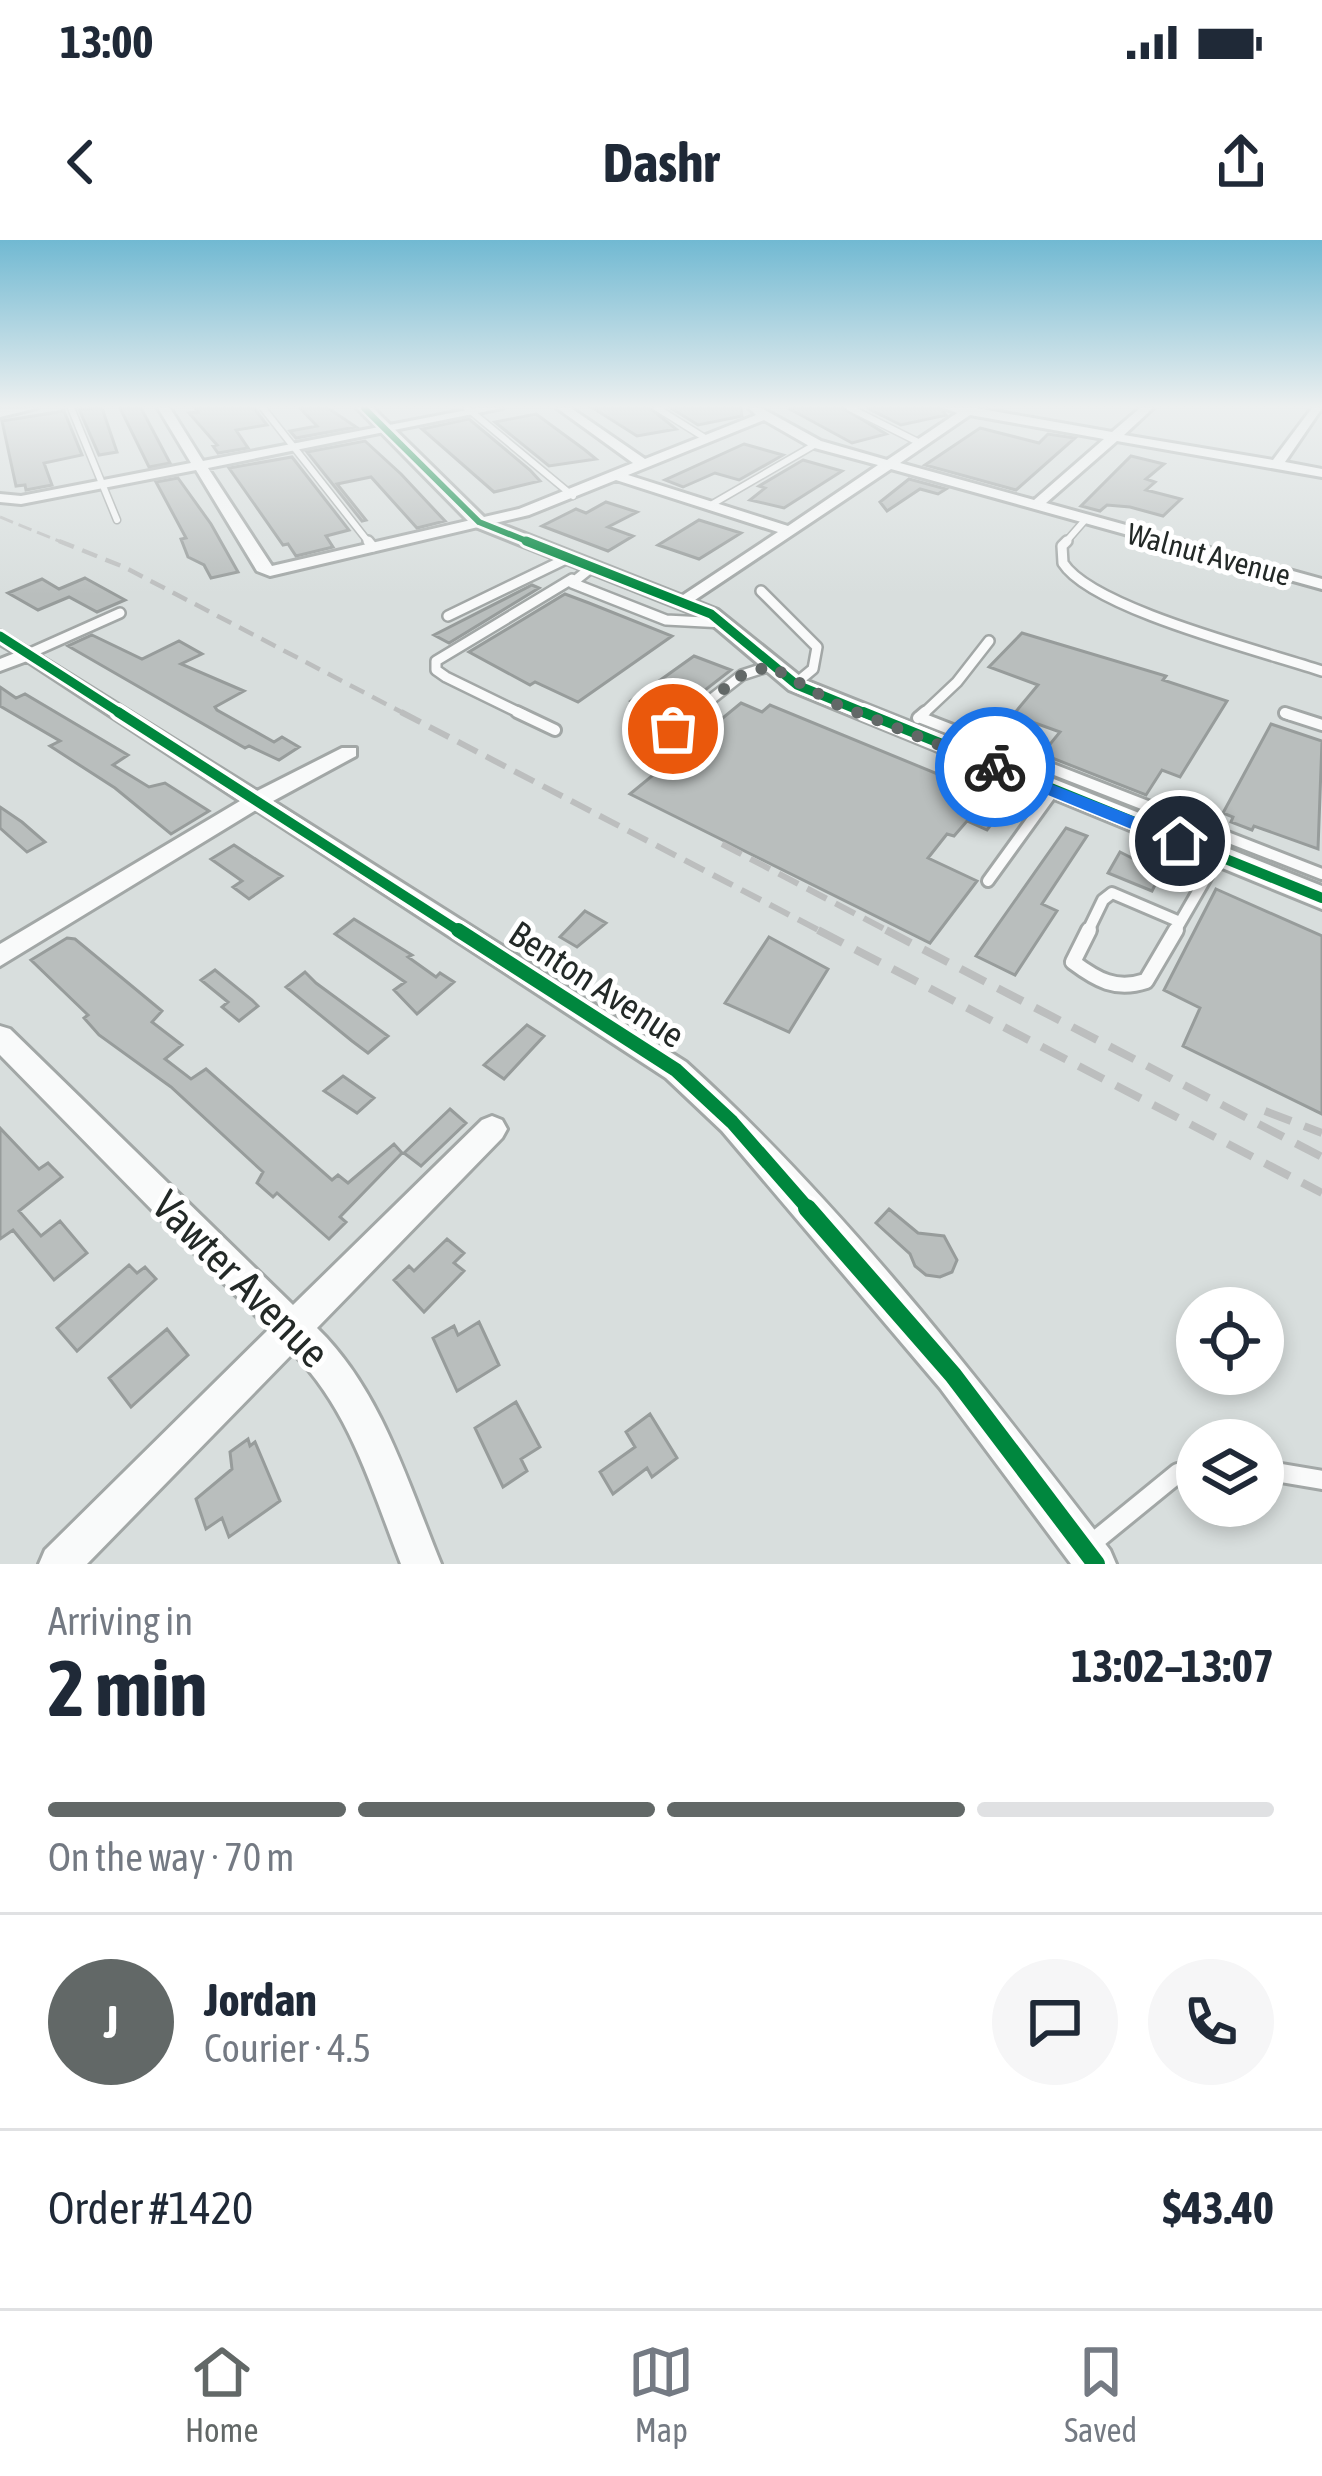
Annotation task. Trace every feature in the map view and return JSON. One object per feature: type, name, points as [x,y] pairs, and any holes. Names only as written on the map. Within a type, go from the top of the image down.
[{"type":"street","points":[[0,498],[21,500],[182,470]]},
{"type":"street","points":[[203,470],[262,568],[270,571],[573,496],[630,470]]},
{"type":"street","points":[[427,470],[479,522],[578,568],[683,603],[724,623],[795,684],[912,724],[1053,791],[1109,803],[1218,857],[1322,898]]},
{"type":"street","points":[[683,603],[880,470]]},
{"type":"street","name":"Walnut Avenue","points":[[904,470],[1322,584]]},
{"type":"street","points":[[1035,506],[1076,470]]},
{"type":"street","points":[[617,476],[787,530]]},
{"type":"street","name":"Benton Avenue","points":[[0,635],[676,1070],[704,1095],[953,1375],[1091,1557]]},
{"type":"street","points":[[0,665],[28,654]]},
{"type":"street","points":[[0,956],[257,800],[350,752]]},
{"type":"street","name":"Vawter Avenue","points":[[0,1037],[331,1366],[360,1415],[421,1564]]},
{"type":"street","points":[[59,1564],[492,1129]]},
{"type":"lane","points":[[97,470],[117,520]]},
{"type":"lane","points":[[314,470],[373,547]]},
{"type":"lane","points":[[542,470],[573,496]]},
{"type":"lane","points":[[709,506],[773,470]]},
{"type":"lane","points":[[1084,520],[1062,546],[1066,568],[1080,581],[1133,605],[1322,671]]},
{"type":"lane","points":[[555,730],[446,677],[436,670],[436,661],[578,568]]},
{"type":"lane","points":[[448,616],[578,568],[677,624],[724,623]]},
{"type":"lane","points":[[761,591],[818,647],[814,670],[795,684]]},
{"type":"lane","points":[[28,654],[119,613]]},
{"type":"lane","points":[[989,641],[957,682],[912,724],[1109,803],[1322,874]]},
{"type":"lane","points":[[644,752],[742,675],[770,666]]},
{"type":"lane","points":[[1285,713],[1322,725]]},
{"type":"lane","points":[[988,881],[1053,791]]},
{"type":"lane","points":[[1180,922],[1112,893],[1103,900],[1073,962],[1100,982],[1126,989],[1146,981],[1218,857]]},
{"type":"lane","points":[[1284,1474],[1322,1480]]},
{"type":"lane","points":[[1091,1557],[1176,1477]]},
{"type":"building","points":[[13,470],[46,470],[52,485],[26,490],[25,485],[16,486]]},
{"type":"building","points":[[230,470],[302,470],[349,530],[326,536],[333,547],[296,556],[288,544],[283,545]]},
{"type":"building","points":[[321,470],[396,470],[445,521],[417,528],[371,477],[337,484],[366,520],[362,521]]},
{"type":"building","points":[[469,470],[530,470],[540,481],[494,492]]},
{"type":"building","points":[[687,470],[757,470],[739,480],[715,473],[683,487],[665,480]]},
{"type":"building","points":[[786,470],[842,471],[784,508],[750,500],[765,488],[759,486]]},
{"type":"building","points":[[942,470],[1039,470],[1016,490]]},
{"type":"building","points":[[1117,470],[1157,470],[1146,479],[1155,482],[1146,490],[1181,499],[1163,516],[1130,507],[1107,505],[1100,511],[1081,506]]},
{"type":"building","points":[[178,478],[238,572],[211,578],[204,565],[188,557],[181,539],[186,538],[156,482]]},
{"type":"building","points":[[909,479],[946,489],[938,494],[920,489],[887,511],[880,502]]},
{"type":"building","points":[[606,502],[637,512],[608,527],[633,536],[608,551],[542,526],[576,509],[586,513]]},
{"type":"building","points":[[699,520],[741,533],[699,559],[658,545]]},
{"type":"building","points":[[85,578],[125,600],[97,612],[69,597],[38,610],[8,593],[42,579],[59,589]]},
{"type":"building","points":[[532,585],[539,588],[449,643],[434,635]]},
{"type":"building","points":[[565,594],[672,636],[578,702],[535,682],[530,685],[469,652]]},
{"type":"building","points":[[1022,633],[1166,676],[1163,680],[1227,701],[1180,777],[1162,770],[1146,795],[1042,754],[1060,732],[1013,715],[1038,685],[989,667]]},
{"type":"building","points":[[92,635],[142,659],[179,641],[202,654],[181,664],[244,691],[215,707],[217,710],[274,742],[282,737],[299,747],[279,760],[245,748],[68,646]]},
{"type":"building","points":[[694,656],[731,670],[669,718],[631,701]]},
{"type":"building","points":[[0,687],[16,698],[25,694],[128,755],[113,765],[149,787],[165,783],[209,811],[171,834],[115,788],[50,746],[60,741],[0,706]]},
{"type":"building","points":[[741,703],[762,712],[770,705],[1008,803],[987,830],[967,821],[954,836],[947,834],[928,858],[977,881],[930,943],[630,794]]},
{"type":"building","points":[[1271,724],[1322,741],[1318,849],[1254,826],[1252,830],[1231,822],[1233,817],[1223,813]]},
{"type":"building","points":[[0,807],[45,842],[27,852],[0,828]]},
{"type":"building","points":[[1066,828],[1087,836],[1042,904],[1057,911],[1015,975],[976,956]]},
{"type":"building","points":[[234,845],[282,876],[249,899],[233,887],[242,881],[211,859]]},
{"type":"building","points":[[1120,852],[1161,873],[1152,891],[1108,873]]},
{"type":"building","points":[[1216,889],[1322,936],[1322,1114],[1183,1046],[1200,1008],[1164,990]]},
{"type":"building","points":[[585,911],[606,923],[577,947],[560,937]]},
{"type":"building","points":[[354,919],[412,955],[408,957],[436,977],[440,973],[454,982],[417,1014],[394,990],[405,982],[335,934]]},
{"type":"building","points":[[769,937],[828,969],[789,1032],[725,1003]]},
{"type":"building","points":[[67,938],[75,939],[162,1011],[152,1022],[182,1045],[165,1059],[191,1079],[206,1069],[332,1180],[338,1175],[348,1183],[394,1144],[402,1153],[340,1217],[346,1222],[329,1239],[277,1193],[273,1197],[257,1183],[263,1172],[171,1087],[99,1035],[84,1018],[88,1015],[31,960]]},
{"type":"building","points":[[215,970],[258,1006],[239,1021],[222,1007],[228,1002],[201,980]]},
{"type":"building","points":[[305,972],[388,1036],[368,1053],[352,1041],[286,987]]},
{"type":"building","points":[[527,1025],[544,1036],[504,1079],[484,1065]]},
{"type":"building","points":[[343,1076],[374,1098],[357,1113],[324,1091]]},
{"type":"building","points":[[450,1109],[466,1123],[421,1166],[404,1153]]},
{"type":"building","points":[[0,1128],[39,1169],[48,1163],[62,1177],[19,1211],[41,1236],[60,1221],[87,1253],[54,1280],[13,1230],[0,1239]]},
{"type":"building","points":[[889,1209],[918,1233],[944,1236],[957,1260],[952,1272],[926,1275],[915,1266],[910,1254],[876,1223]]},
{"type":"building","points":[[447,1239],[464,1253],[454,1263],[464,1271],[424,1312],[394,1280],[409,1266],[414,1271]]},
{"type":"building","points":[[129,1265],[137,1273],[145,1267],[156,1279],[77,1351],[57,1328]]},
{"type":"building","points":[[479,1322],[499,1365],[457,1391],[433,1338],[454,1326],[458,1335]]},
{"type":"building","points":[[167,1329],[188,1355],[131,1407],[109,1378]]},
{"type":"building","points":[[516,1402],[540,1447],[521,1459],[527,1471],[503,1487],[475,1428]]},
{"type":"building","points":[[650,1414],[677,1458],[652,1477],[647,1468],[613,1494],[600,1472],[635,1447],[626,1432]]},
{"type":"building","points":[[248,1439],[250,1446],[255,1442],[280,1501],[229,1537],[222,1518],[206,1529],[196,1499],[232,1469],[230,1452]]},
{"type":"railway","points":[[0,517],[66,544]]},
{"type":"railway","points":[[59,541],[124,567],[407,715]]},
{"type":"railway","points":[[401,712],[824,933]]},
{"type":"railway","points":[[722,844],[892,933]]},
{"type":"railway","points":[[818,930],[1322,1193]]},
{"type":"railway","points":[[886,930],[1322,1157]]},
{"type":"railway","points":[[1265,1111],[1322,1133]]},
{"type":"cycle path","points":[[426,470],[479,522],[711,614],[797,685],[1322,898]]},
{"type":"cycle path","points":[[0,636],[676,1070],[732,1122],[953,1375],[1096,1564]]},
{"type":"way so far","points":[[673,729],[742,675],[770,666],[836,704],[995,767]]},
{"type":"route","points":[[995,767],[1180,841]]}]
